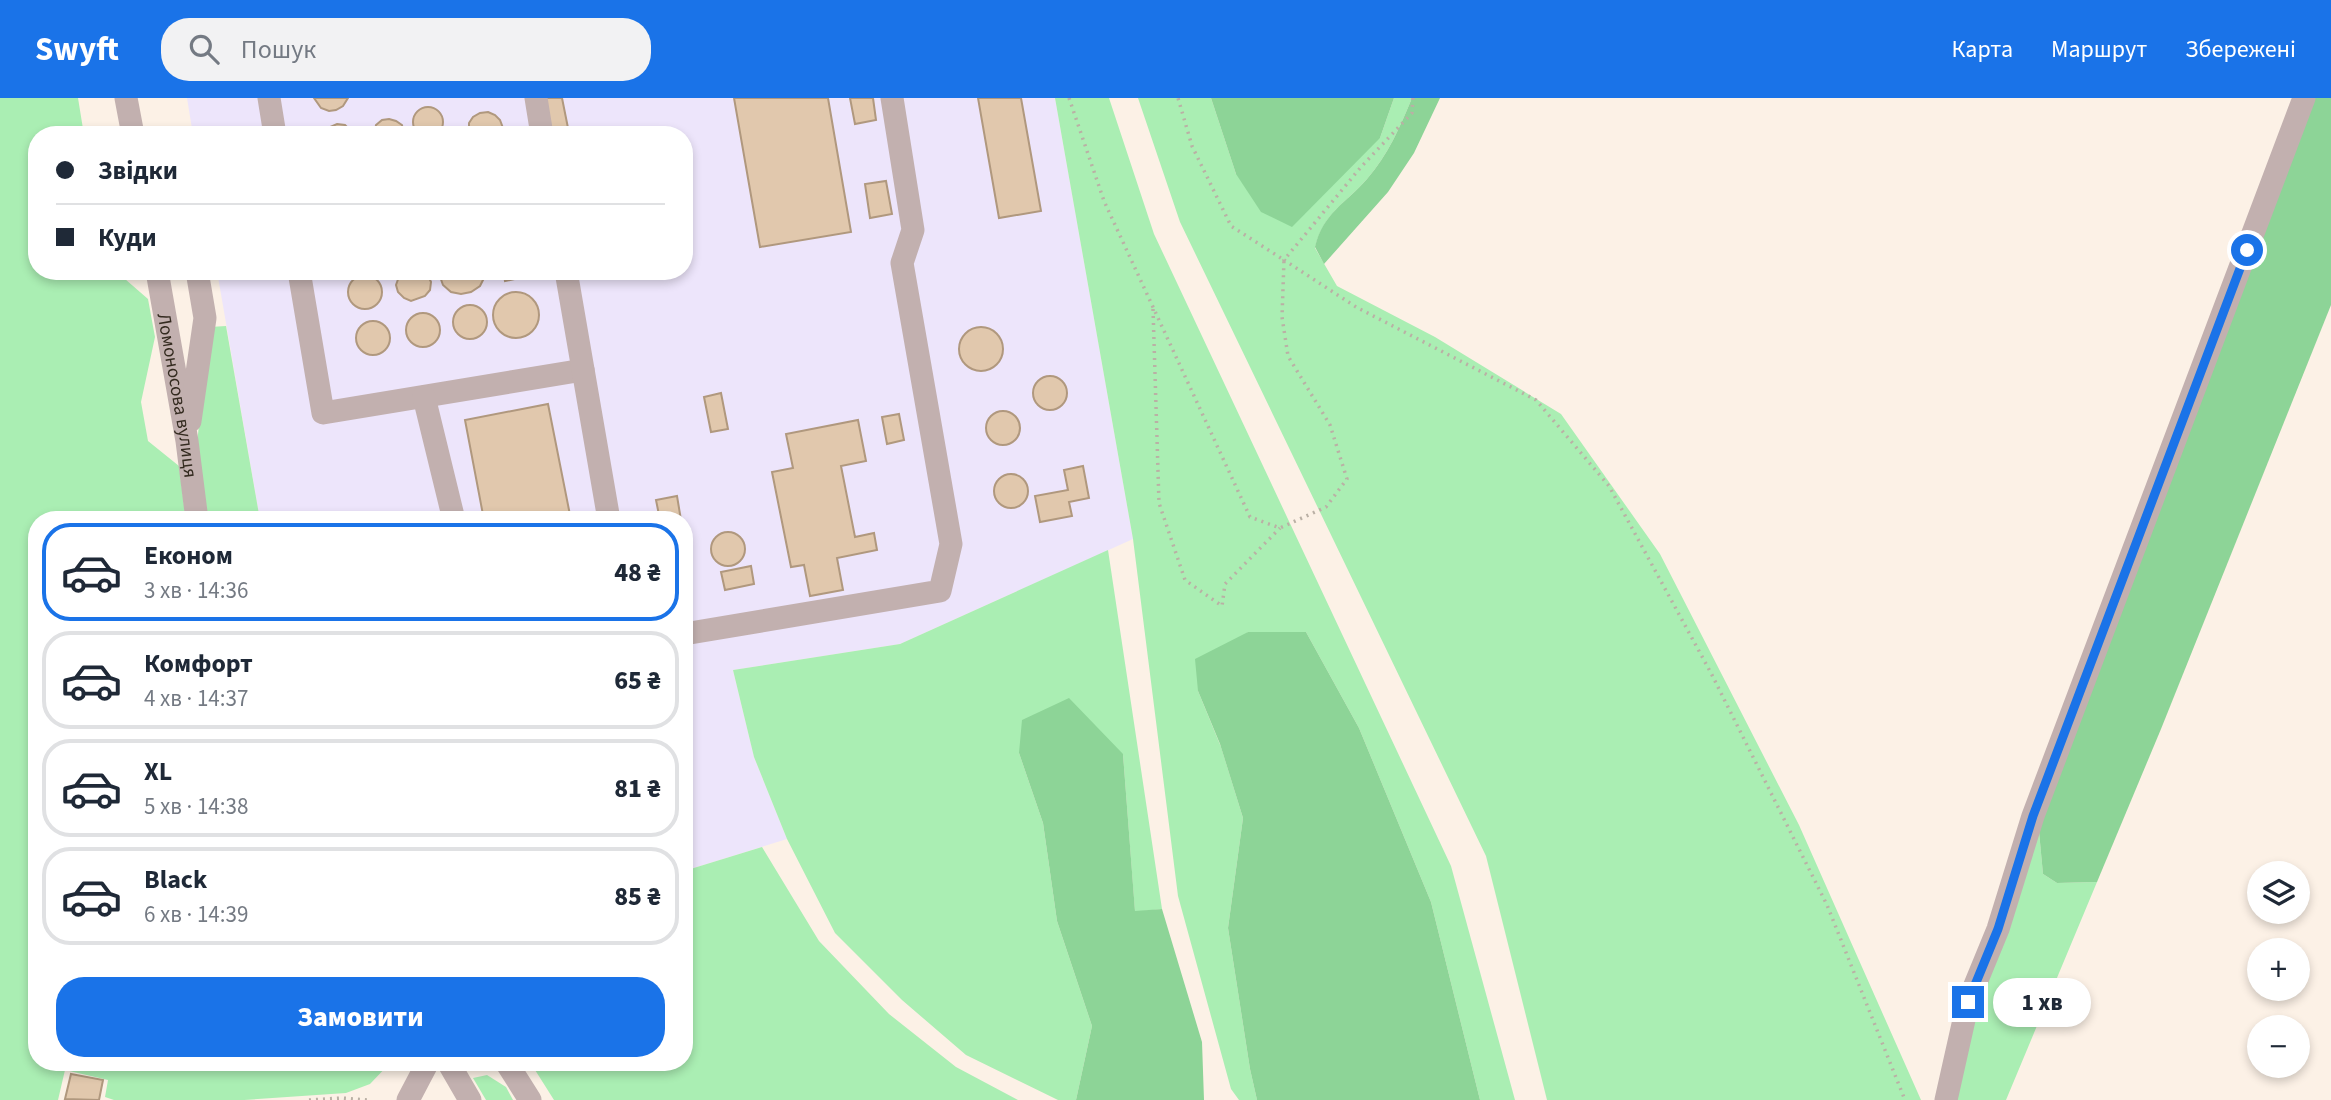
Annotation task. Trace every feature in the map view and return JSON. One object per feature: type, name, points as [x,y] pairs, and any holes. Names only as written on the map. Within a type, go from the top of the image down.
[{"type":"street","points":[[128,98],[132,126]]},
{"type":"street","points":[[269,98],[274,126]]},
{"type":"street","points":[[536,98],[541,126]]},
{"type":"street","points":[[693,633],[940,591],[951,544],[902,263],[913,230],[892,98]]},
{"type":"street","points":[[1947,1100],[1968,1002],[1998,929],[2033,816],[2304,98]]},
{"type":"street","name":"Ломоносова вулиця","points":[[159,280],[187,442],[196,511]]},
{"type":"street","points":[[187,442],[205,318],[199,280]]},
{"type":"street","points":[[301,280],[323,413],[583,370]]},
{"type":"street","points":[[568,280],[607,511]]},
{"type":"street","points":[[424,397],[452,511]]},
{"type":"street","points":[[408,1100],[423,1071]]},
{"type":"street","points":[[452,1071],[470,1100]]},
{"type":"street","points":[[512,1071],[530,1100]]},
{"type":"path","points":[[1069,98],[1104,201],[1250,517],[1280,528]]},
{"type":"path","points":[[1178,98],[1192,146],[1231,226],[1356,307],[1536,400],[1609,486],[1711,673],[1827,905],[1905,1100]]},
{"type":"path","points":[[1153,307],[1159,503],[1185,580],[1222,606],[1225,584],[1280,528],[1326,507],[1347,479],[1330,425],[1288,356],[1282,317],[1284,260],[1361,167],[1412,113],[1413,98]]},
{"type":"path","points":[[309,1100],[367,1100]]},
{"type":"shaded area","points":[[187,98],[1055,98],[1133,539],[900,644],[733,670],[754,757],[787,839],[693,868],[693,511],[258,511],[219,280],[693,280],[693,126],[192,126]]},
{"type":"green space","points":[[0,98],[78,98],[83,126],[28,126],[28,280],[126,280],[148,299],[155,337],[141,402],[148,441],[179,466],[185,511],[28,511],[28,1071],[65,1071],[58,1100],[0,1100]]},
{"type":"green space","points":[[1055,98],[1109,98],[1154,234],[1451,866],[1515,1100],[1480,1100],[1431,902],[1359,728],[1306,632],[1248,632],[1198,691],[1221,747],[1243,818],[1228,928],[1257,1100],[1239,1100],[1231,1089],[1178,896],[1133,539]]},
{"type":"green space","points":[[1138,98],[1211,98],[1236,174],[1380,138],[1394,98],[1412,98],[1381,160],[1367,179],[1329,217],[1315,248],[1337,286],[1435,337],[1561,414],[1660,554],[1799,825],[1921,1100],[1547,1100],[1486,856],[1180,222]]},
{"type":"green space","points":[[1211,98],[1394,98],[1380,138],[1292,227],[1261,212],[1236,174]]},
{"type":"green space","points":[[1412,98],[1440,98],[1414,153],[1388,192],[1324,264],[1315,247],[1323,226],[1381,160]]},
{"type":"green space","points":[[2314,98],[2331,98],[2331,305],[2097,882],[2057,883],[2043,874],[2038,821]]},
{"type":"green space","points":[[226,326],[258,511],[207,511],[197,443],[210,327]]},
{"type":"green space","points":[[1108,550],[1162,909],[1135,912],[1123,754],[1019,753],[1043,823],[1057,921],[1092,1026],[1076,1100],[1058,1100],[966,1055],[902,1000],[835,933],[787,839],[754,757],[733,670],[900,644]]},
{"type":"green space","points":[[1248,632],[1306,632],[1359,728],[1431,902],[1480,1100],[1257,1100],[1228,928],[1243,818],[1220,744],[1198,691],[1195,659]]},
{"type":"green space","points":[[1069,698],[1123,754],[1135,911],[1162,909],[1202,1042],[1204,1100],[1076,1100],[1092,1026],[1057,921],[1043,823],[1019,753],[1022,720]]},
{"type":"green space","points":[[2038,821],[2043,874],[2057,883],[2097,882],[2006,1100],[1953,1100],[1976,1006]]},
{"type":"green space","points":[[762,847],[819,941],[889,1014],[956,1067],[1018,1100],[554,1100],[536,1071],[693,1071],[693,868]]},
{"type":"green space","points":[[69,1071],[382,1071],[370,1084],[346,1093],[244,1100],[114,1100],[105,1097],[108,1080]]},
{"type":"green space","points":[[487,1075],[506,1087],[513,1100],[486,1100],[473,1078]]},
{"type":"building","points":[[314,98],[348,98],[343,106],[329,111],[321,108]]},
{"type":"building","points":[[545,98],[562,98],[568,126],[550,126]]},
{"type":"building","points":[[734,98],[828,98],[851,232],[760,247]]},
{"type":"building","points":[[850,98],[873,98],[876,120],[855,124]]},
{"type":"building","points":[[978,98],[1021,98],[1041,211],[999,218]]},
{"type":"building","points":[[422,108],[434,108],[442,116],[442,126],[414,126],[414,116]]},
{"type":"building","points":[[480,113],[495,115],[502,126],[469,126],[473,117]]},
{"type":"building","points":[[382,120],[396,121],[402,126],[376,126]]},
{"type":"building","points":[[886,181],[892,214],[870,218],[865,184]]},
{"type":"building","points":[[353,280],[377,280],[381,285],[381,299],[372,308],[358,308],[349,299],[349,285]]},
{"type":"building","points":[[398,280],[431,282],[430,290],[425,296],[411,301],[398,292]]},
{"type":"building","points":[[441,280],[483,280],[480,286],[471,292],[461,294],[451,292]]},
{"type":"building","points":[[516,292],[533,298],[539,315],[533,332],[516,338],[499,332],[493,315],[499,298]]},
{"type":"building","points":[[470,305],[482,310],[487,322],[482,334],[470,339],[458,334],[453,322],[458,310]]},
{"type":"building","points":[[423,313],[435,318],[440,330],[435,342],[423,347],[411,342],[406,330],[411,318]]},
{"type":"building","points":[[373,321],[385,326],[390,338],[385,350],[373,355],[361,350],[356,338],[361,326]]},
{"type":"building","points":[[981,327],[990,328],[997,333],[1002,340],[1002,358],[997,365],[990,370],[981,371],[972,370],[965,365],[960,358],[959,349],[960,340],[965,333],[972,328]]},
{"type":"building","points":[[1050,376],[1062,381],[1067,393],[1062,405],[1050,410],[1038,405],[1033,393],[1038,381]]},
{"type":"building","points":[[721,393],[728,429],[711,432],[704,397]]},
{"type":"building","points":[[548,404],[569,511],[482,511],[465,420]]},
{"type":"building","points":[[1003,411],[1015,416],[1020,428],[1015,440],[1003,445],[991,440],[986,428],[991,416]]},
{"type":"building","points":[[899,414],[904,440],[887,444],[882,417]]},
{"type":"building","points":[[858,420],[866,461],[841,466],[855,537],[874,533],[877,550],[837,558],[843,590],[810,596],[804,565],[791,567],[772,472],[793,468],[786,434]]},
{"type":"building","points":[[1083,466],[1089,498],[1069,502],[1072,516],[1040,522],[1035,496],[1068,490],[1064,470]]},
{"type":"building","points":[[1011,474],[1023,479],[1028,491],[1023,503],[1011,508],[999,503],[994,491],[999,479]]},
{"type":"building","points":[[677,496],[680,511],[658,511],[656,500]]},
{"type":"building","points":[[728,532],[740,537],[745,549],[740,561],[728,566],[716,561],[711,549],[716,537]]},
{"type":"building","points":[[751,566],[754,584],[725,590],[721,572]]},
{"type":"building","points":[[71,1074],[103,1080],[99,1100],[65,1099]]},
{"type":"route","points":[[1968,1002],[1998,929],[2033,816],[2247,250]]}]
